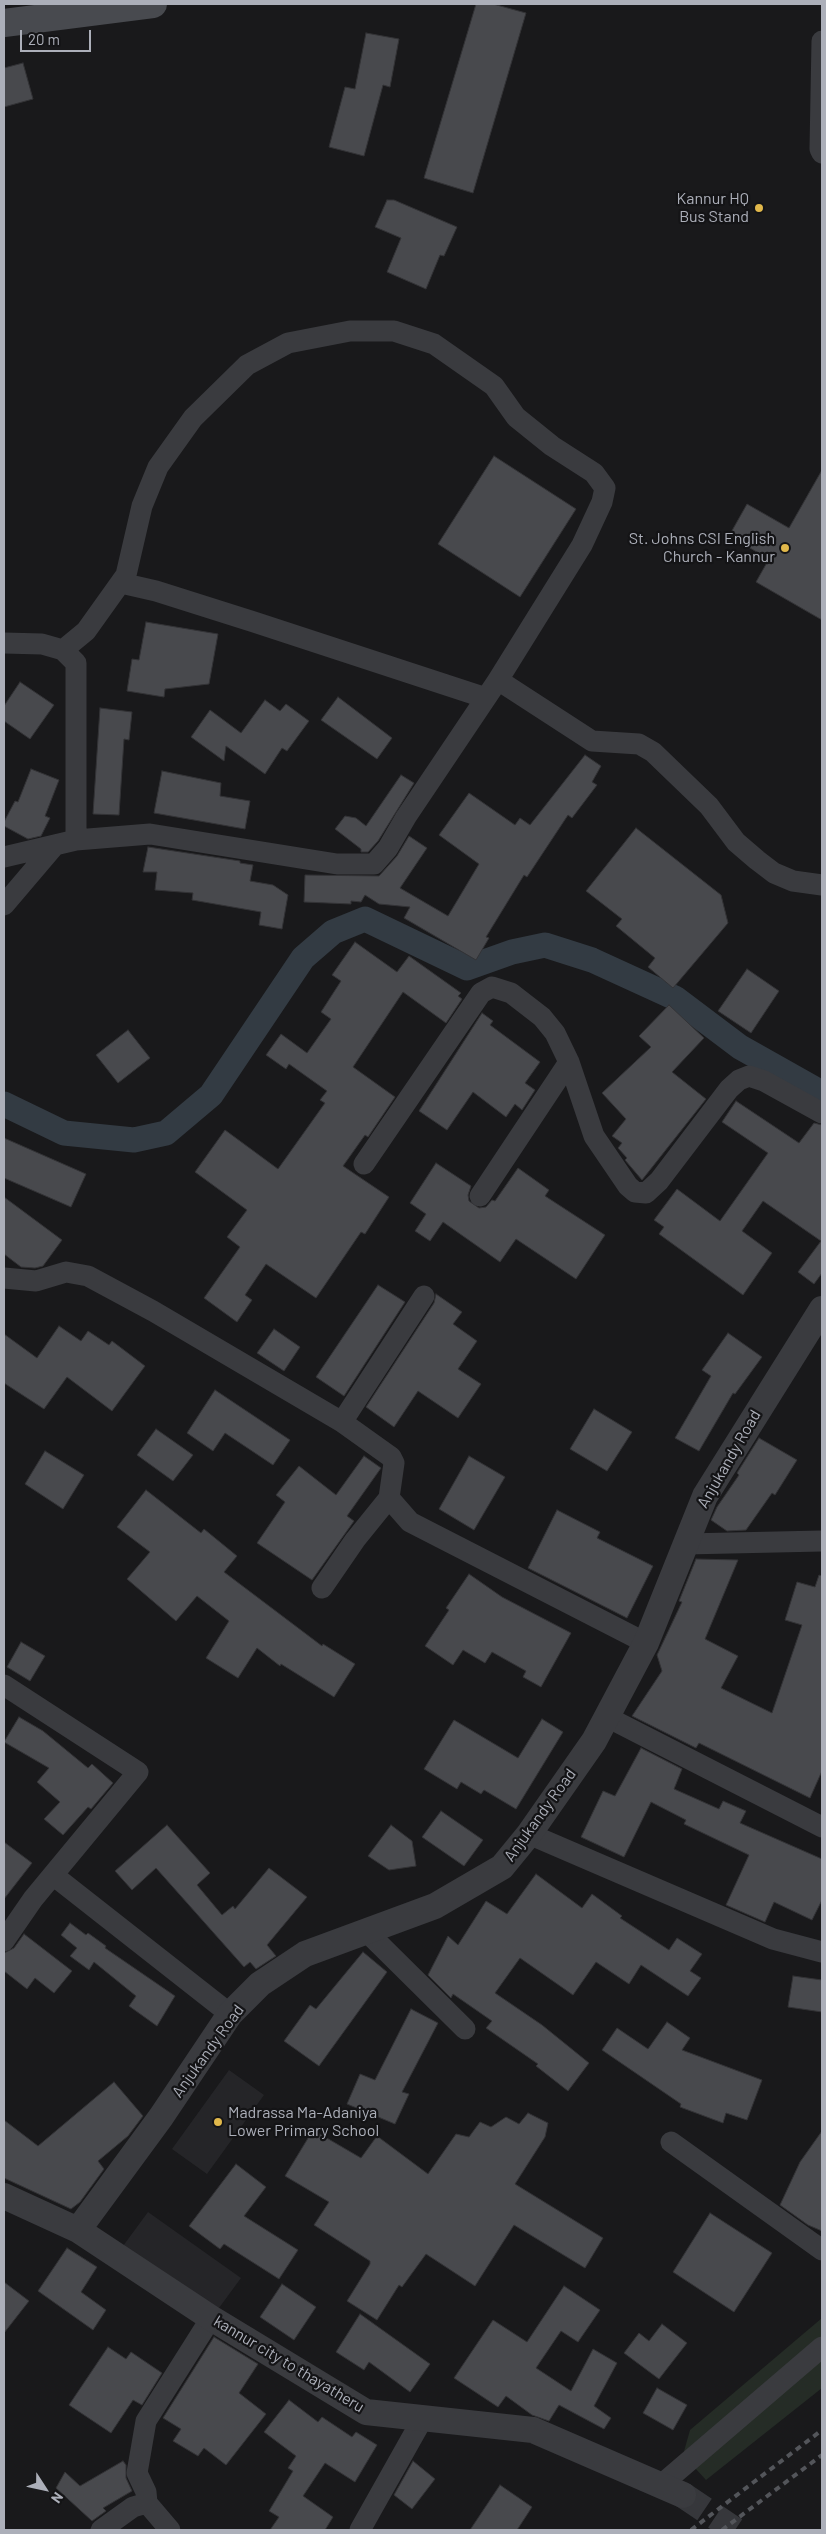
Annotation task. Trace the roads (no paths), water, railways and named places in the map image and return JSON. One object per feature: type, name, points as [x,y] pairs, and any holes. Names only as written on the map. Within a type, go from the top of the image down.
[{"type":"main road","points":[[4,23],[153,4]]},
{"type":"street","points":[[822,42],[820,149],[822,153]]},
{"type":"street","points":[[4,857],[76,840],[150,834],[337,864],[374,864],[388,848],[406,817],[498,680],[582,545],[602,502],[605,488],[594,473],[552,446],[516,417],[494,386],[434,344],[394,331],[350,331],[288,342],[247,365],[193,418],[158,466],[142,506],[126,575],[86,631],[63,650]]},
{"type":"street","points":[[121,583],[156,591],[245,619],[486,698]]},
{"type":"street","points":[[4,643],[42,644],[63,650],[76,663],[76,840]]},
{"type":"street","points":[[498,680],[592,740],[639,744],[653,752],[709,806],[736,842],[757,860],[774,873],[792,881],[822,884]]},
{"type":"street","points":[[4,905],[55,845]]},
{"type":"street","points":[[364,1164],[481,993],[492,987],[511,993],[542,1017],[555,1033],[569,1062],[594,1136],[628,1186],[636,1192],[646,1193],[658,1181],[729,1088],[739,1080],[749,1076],[764,1081],[822,1113]]},
{"type":"street","points":[[480,1196],[569,1062]]},
{"type":"street","points":[[4,1278],[36,1281],[66,1272],[88,1276],[153,1311],[342,1422],[391,1457],[394,1463],[389,1498],[355,1540],[322,1588]]},
{"type":"street","points":[[342,1422],[424,1296]]},
{"type":"street","name":"Anjukandy Road","points":[[78,2230],[161,2117],[230,2014],[260,1984],[305,1954],[365,1930],[435,1906],[502,1867],[529,1834],[594,1740],[607,1717],[646,1643],[705,1496],[822,1309]]},
{"type":"street","points":[[389,1498],[410,1522],[646,1643]]},
{"type":"street","points":[[685,1544],[822,1541]]},
{"type":"street","points":[[4,1685],[138,1772],[33,1899],[4,1941]]},
{"type":"street","points":[[607,1717],[822,1827]]},
{"type":"street","points":[[529,1834],[772,1940],[822,1952]]},
{"type":"street","points":[[53,1875],[230,2014]]},
{"type":"street","points":[[365,1930],[465,2029]]},
{"type":"street","points":[[671,2142],[822,2250]]},
{"type":"street","name":"kannur city to thayatheru","points":[[4,2196],[78,2230],[211,2318],[366,2412],[533,2430],[672,2490]]},
{"type":"street","points":[[170,2530],[147,2503],[146,2492],[137,2474],[146,2421],[211,2318]]},
{"type":"street","points":[[672,2490],[822,2347]]},
{"type":"street","points":[[360,2530],[423,2418]]},
{"type":"street","points":[[101,2530],[133,2507],[147,2503]]},
{"type":"waterway","points":[[4,1104],[64,1133],[134,1140],[166,1133],[211,1095],[303,958],[333,932],[365,919],[467,968],[512,952],[545,945],[592,960],[675,998],[740,1047],[822,1093]]},
{"type":"tunnel","points":[[683,2495],[735,2530]]},
{"type":"railway","points":[[691,2530],[822,2430]]},
{"type":"railway","points":[[722,2530],[822,2455]]},
{"type":"place","name":"Kannur HQ Bus Stand","points":[[759,208]]},
{"type":"place","name":"St. Johns CSI English Church - Kannur","points":[[785,548]]},
{"type":"place","name":"Madrassa Ma-Adaniya Lower Primary School","points":[[218,2122]]}]
